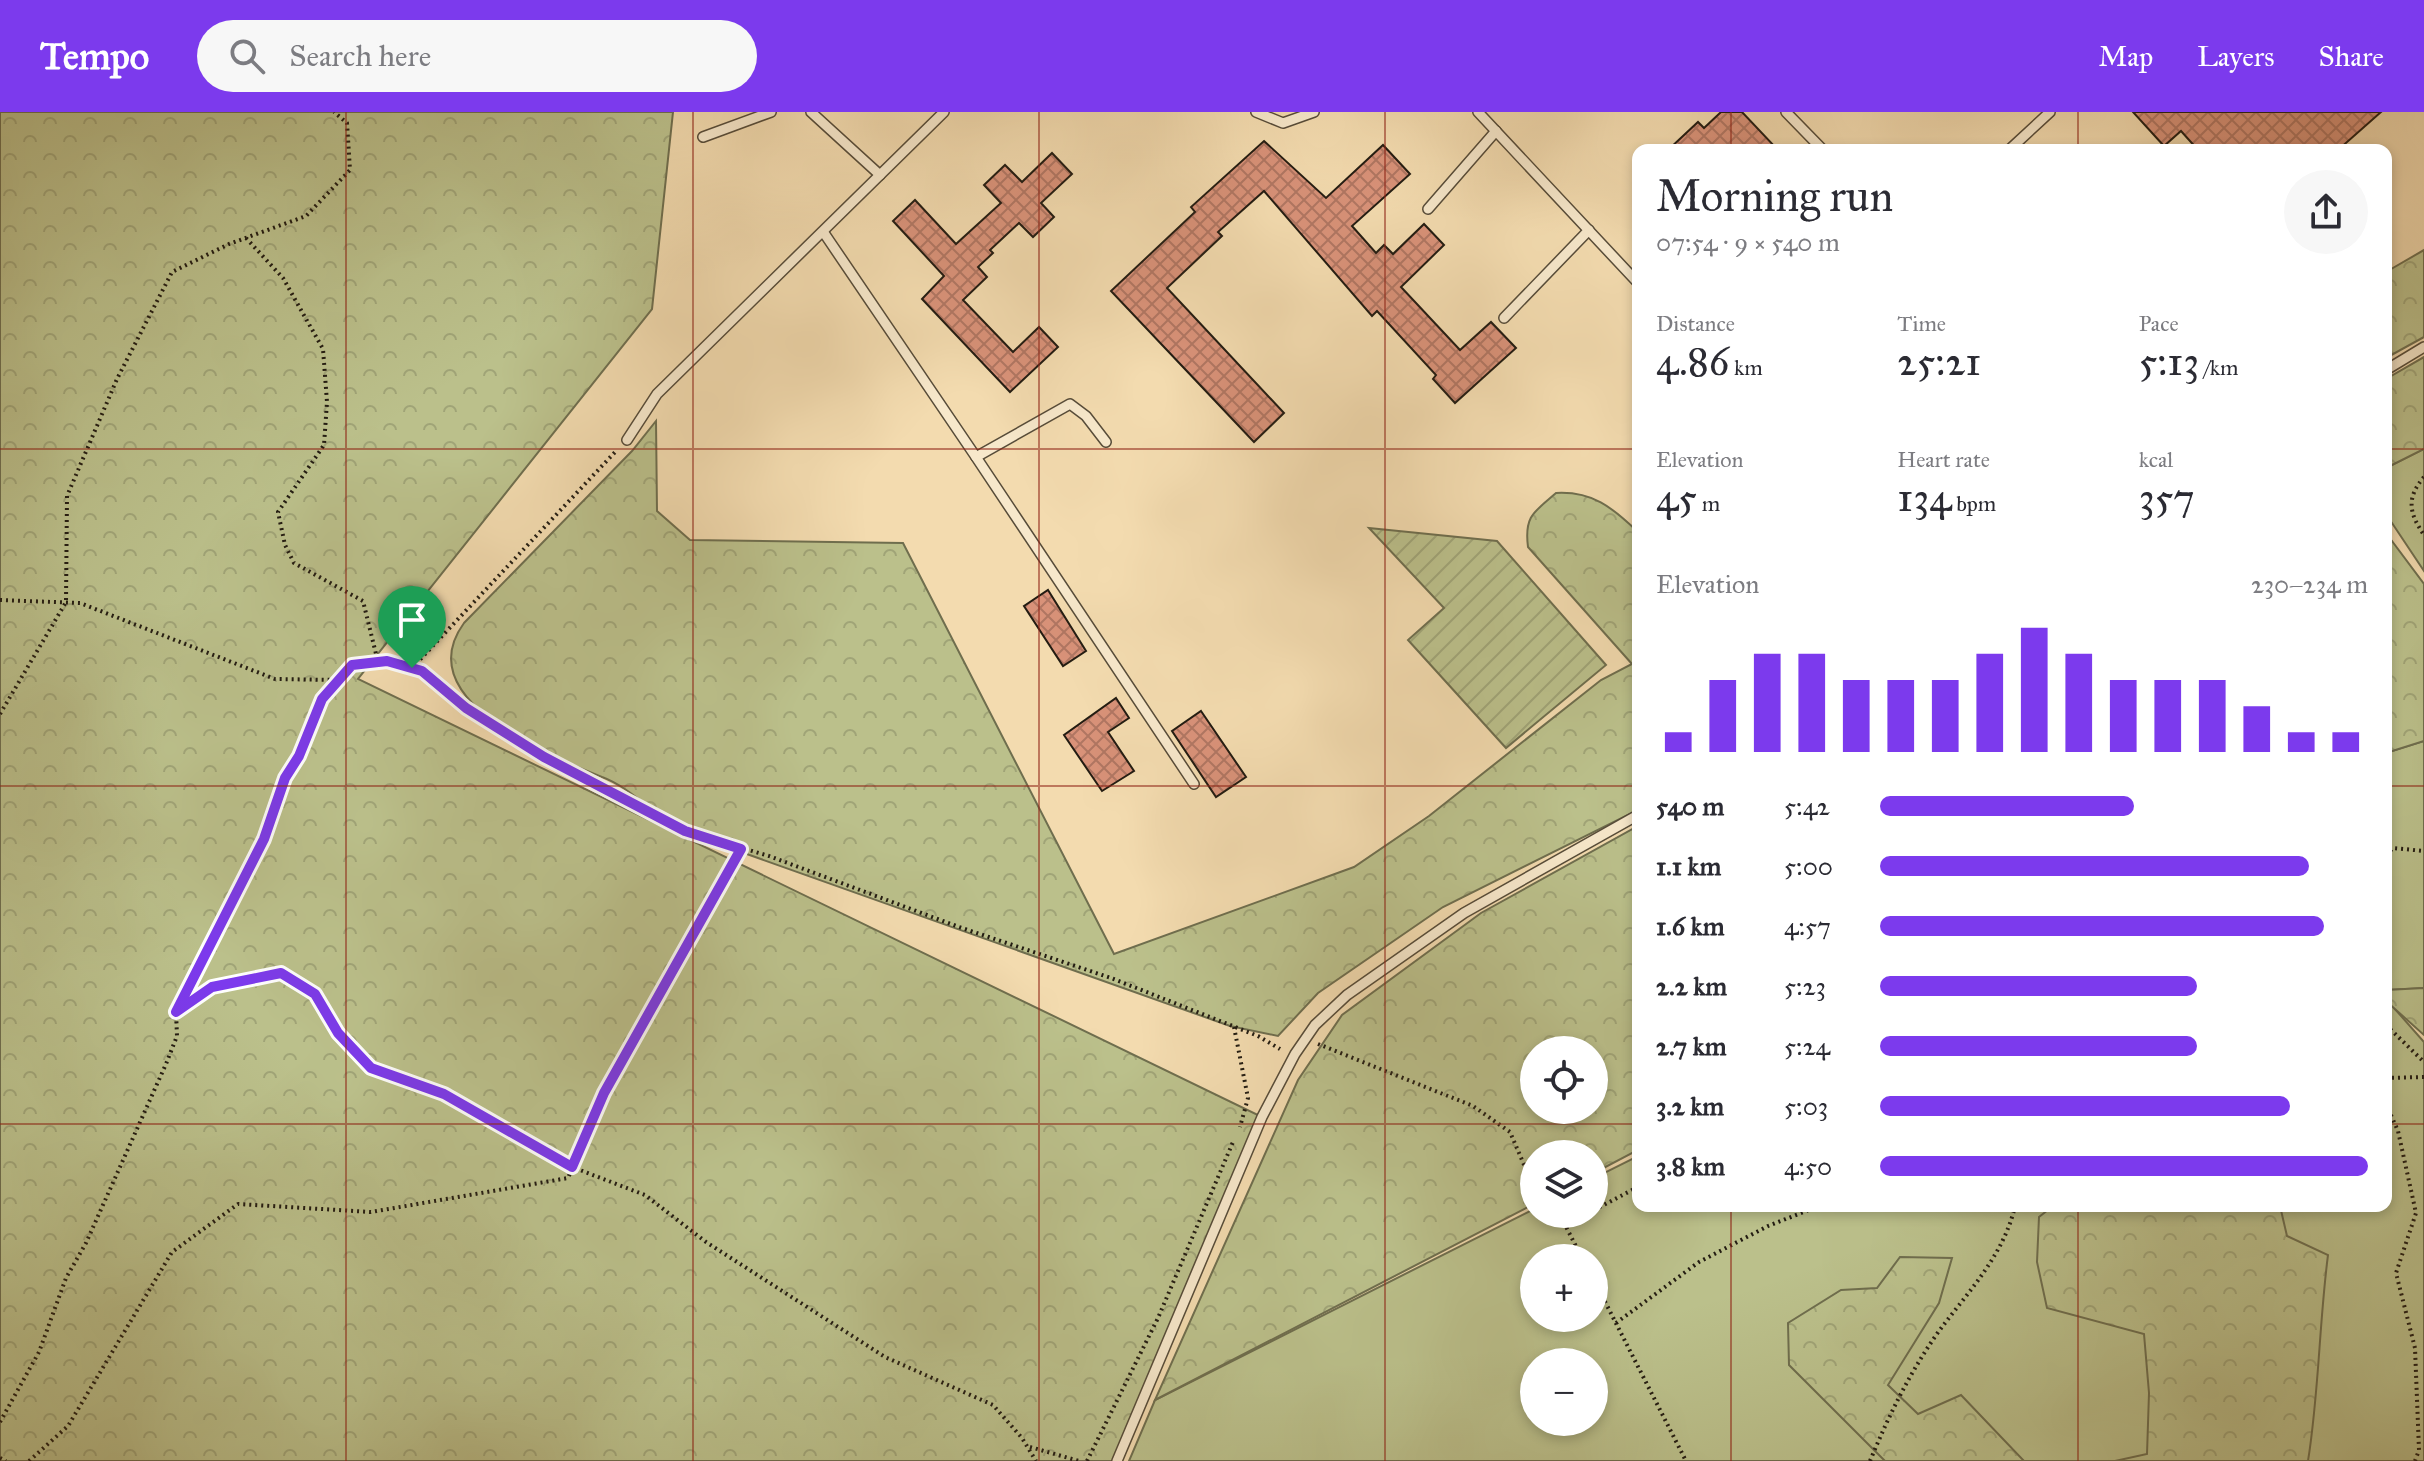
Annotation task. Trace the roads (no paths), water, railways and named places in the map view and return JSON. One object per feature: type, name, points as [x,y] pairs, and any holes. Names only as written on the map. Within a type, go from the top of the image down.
[{"type":"lane","points":[[703,137],[771,112]]},
{"type":"lane","points":[[811,112],[880,175]]},
{"type":"lane","points":[[627,440],[657,394],[944,112]]},
{"type":"lane","points":[[1256,112],[1283,123],[1314,112]]},
{"type":"lane","points":[[1478,112],[1632,277]]},
{"type":"lane","points":[[1786,112],[1817,144]]},
{"type":"lane","points":[[2015,144],[2050,112]]},
{"type":"lane","points":[[1428,209],[1496,131]]},
{"type":"lane","points":[[1504,318],[1589,230]]},
{"type":"lane","points":[[824,233],[1194,784]]},
{"type":"lane","points":[[2392,366],[2424,347]]},
{"type":"lane","points":[[976,457],[1070,404],[1086,416],[1106,442]]},
{"type":"lane","points":[[1117,1461],[1252,1142],[1293,1057],[1315,1025],[1373,976],[1464,913],[1632,818]]}]
